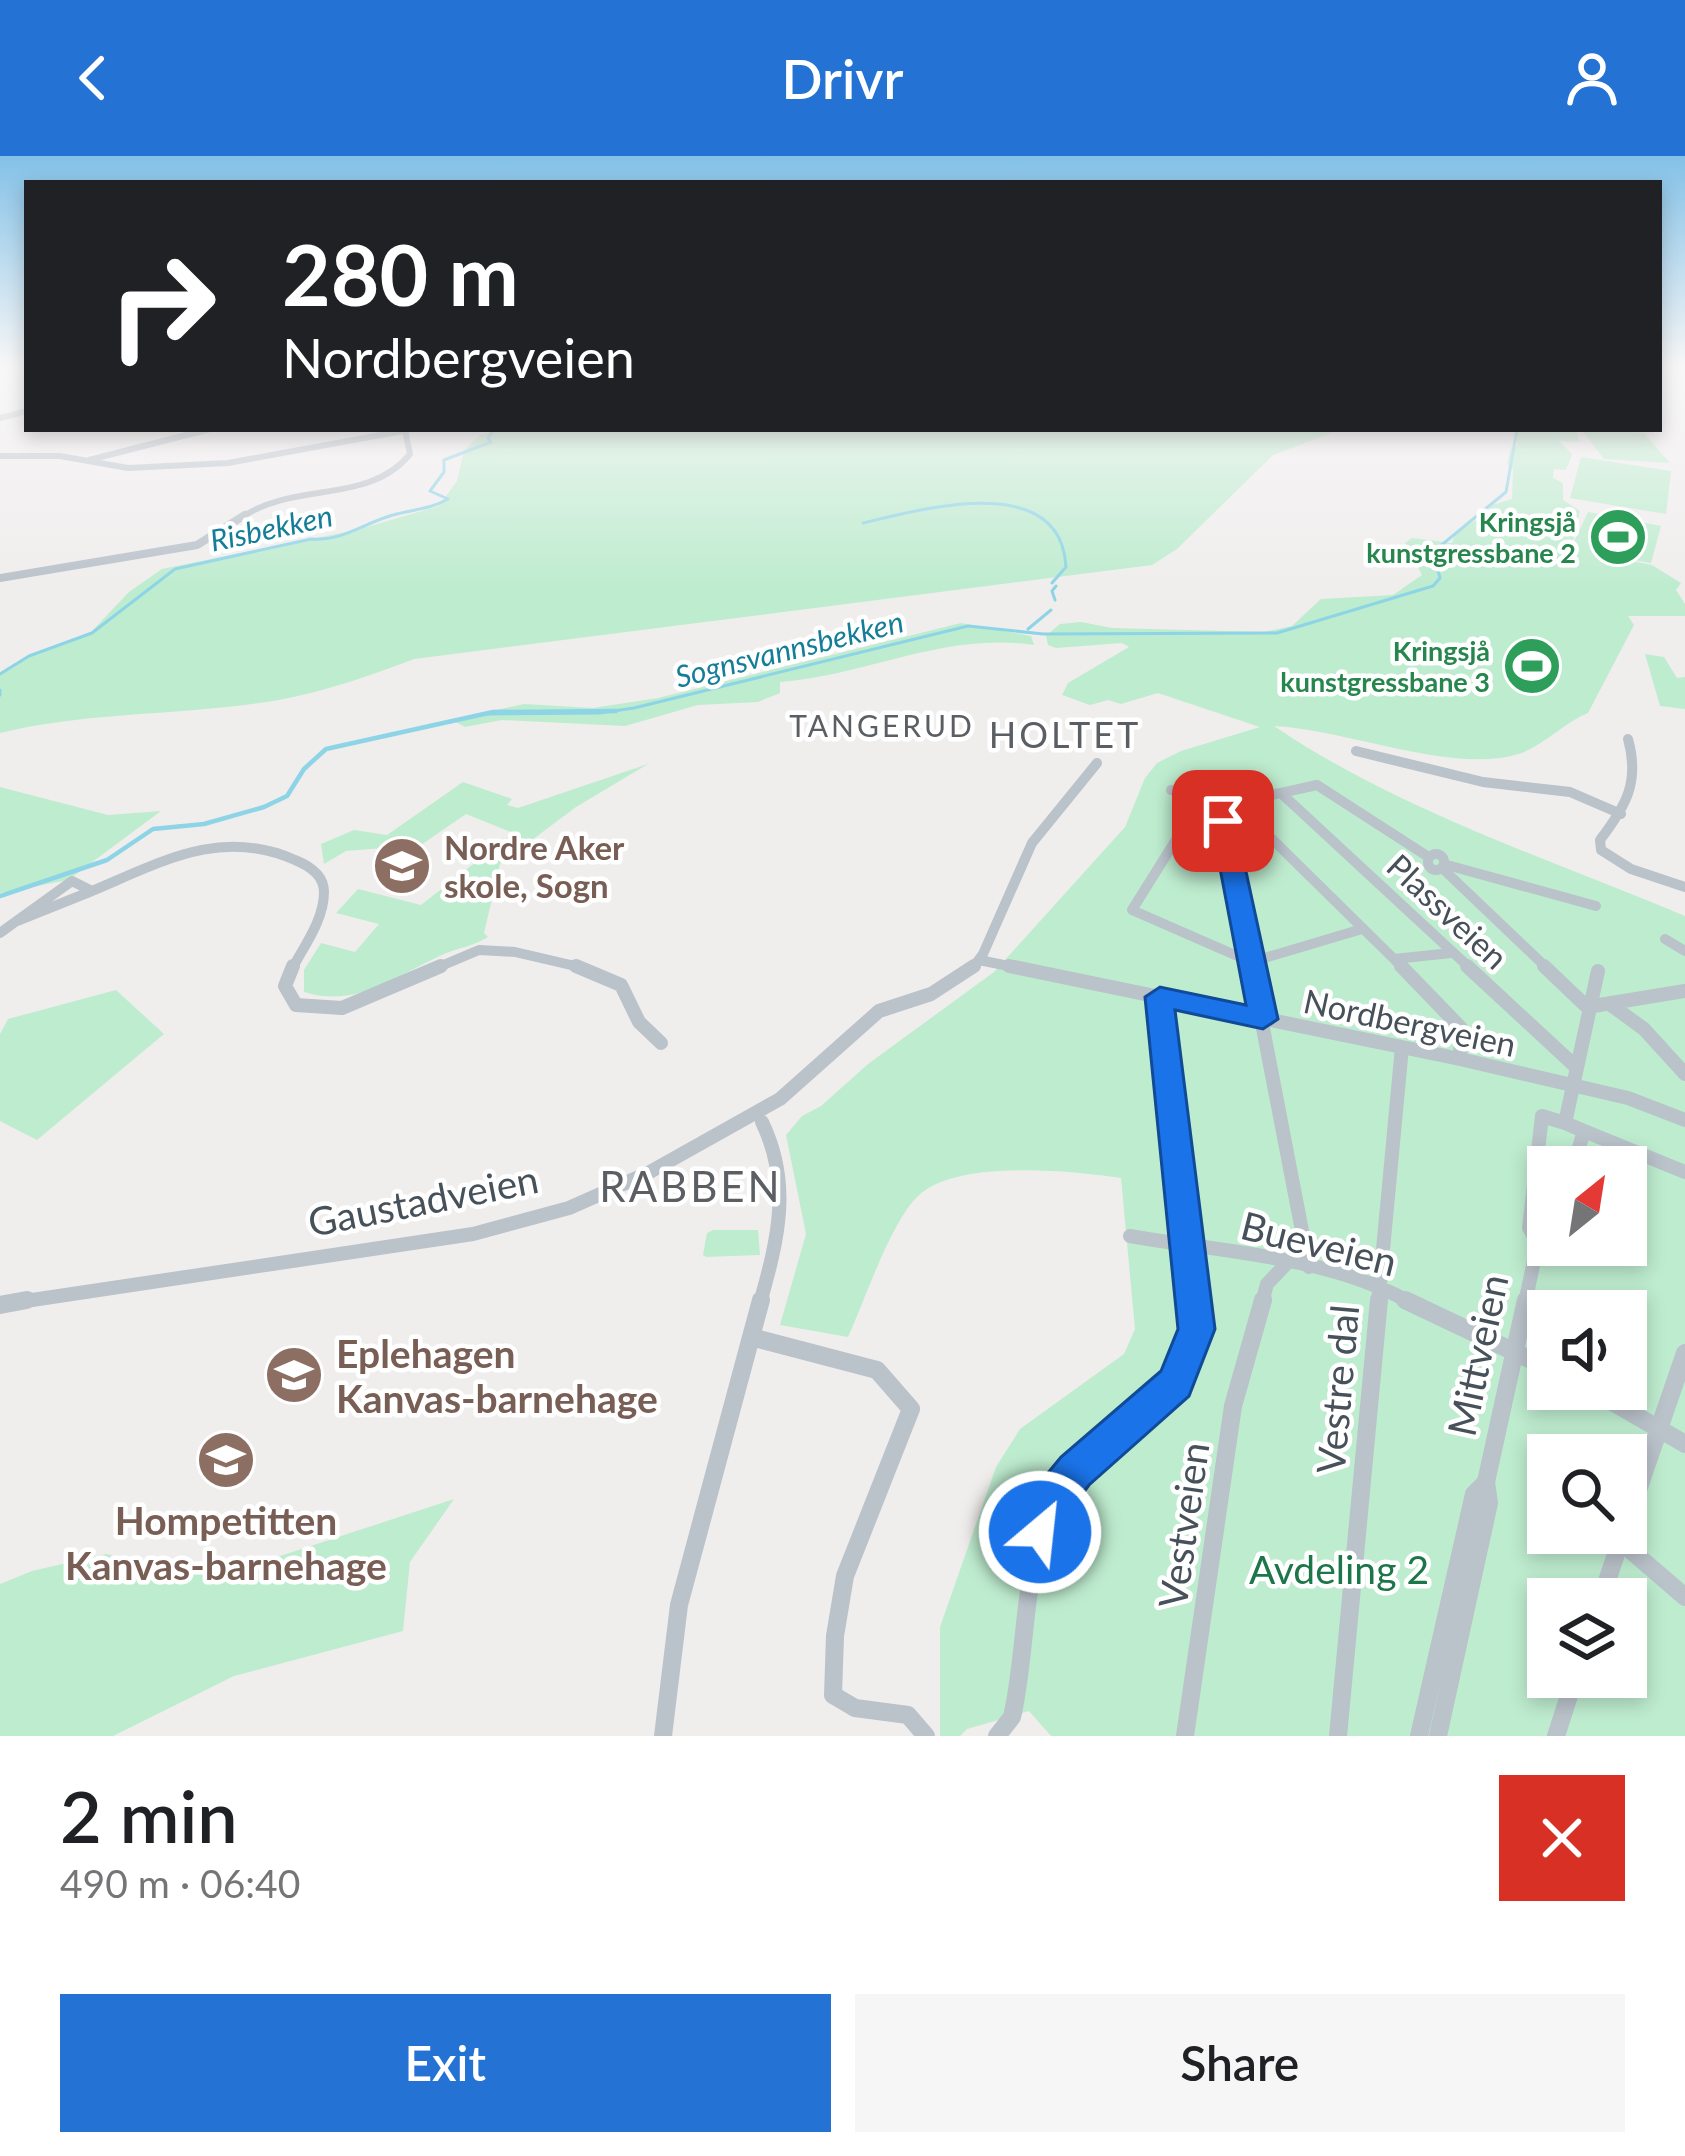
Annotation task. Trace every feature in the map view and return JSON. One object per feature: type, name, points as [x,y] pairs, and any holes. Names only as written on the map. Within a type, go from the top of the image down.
[{"type":"street","points":[[87,461],[169,440]]},
{"type":"street","points":[[0,456],[128,468],[227,464],[356,440]]},
{"type":"street","points":[[0,578],[197,545],[277,498],[363,483],[395,472],[410,454],[409,440]]},
{"type":"street","points":[[1628,739],[1634,777],[1630,800],[1600,840],[1601,850],[1631,869],[1685,887]]},
{"type":"street","points":[[1356,751],[1483,782],[1570,792],[1621,814]]},
{"type":"street","points":[[980,960],[1032,843],[1096,763]]},
{"type":"street","points":[[1171,790],[1254,799],[1317,785],[1427,856],[1439,856],[1587,1007],[1685,992]]},
{"type":"street","name":"Plassveien","points":[[1282,794],[1576,1067]]},
{"type":"street","points":[[1362,929],[1251,962],[1132,910],[1189,819],[1223,820],[1263,830],[1394,959],[1461,1028],[1460,1059]]},
{"type":"street","points":[[1223,820],[1309,1267]]},
{"type":"street","points":[[0,933],[72,881],[92,891],[209,845],[254,842],[310,867],[323,884],[322,904],[285,986],[296,1005],[342,1008],[479,950],[515,952],[596,971],[621,985],[639,1022],[661,1042]]},
{"type":"street","points":[[1445,867],[1596,906]]},
{"type":"street","points":[[1665,939],[1685,951]]},
{"type":"street","points":[[1394,959],[1451,952]]},
{"type":"street","name":"Nordbergveien","points":[[980,960],[1460,1059],[1573,1085],[1685,1120]]},
{"type":"street","name":"Gaustadveien","points":[[0,1306],[76,1290],[439,1241],[545,1216],[608,1192],[700,1147],[780,1099],[868,1018],[945,987],[980,960]]},
{"type":"street","points":[[1598,970],[1565,1123],[1685,1172]]},
{"type":"street","points":[[997,1736],[1012,1717],[1040,1532],[1057,1494],[1075,1471],[1175,1383],[1197,1329],[1160,997]]},
{"type":"street","points":[[1610,1005],[1644,1030],[1685,1074]]},
{"type":"street","name":"Vestre dal","points":[[1338,1736],[1402,1047]]},
{"type":"street","name":"Mittveien","points":[[1539,1146],[1542,1116],[1565,1123]]},
{"type":"street","points":[[663,1736],[679,1606],[782,1236],[773,1147],[762,1122]]},
{"type":"street","points":[[1579,1146],[1584,1131]]},
{"type":"street","name":"Bueveien","points":[[1130,1236],[1288,1262],[1380,1285],[1439,1319],[1527,1357]]},
{"type":"street","name":"Vestveien","points":[[1185,1736],[1233,1406],[1267,1284],[1288,1262]]},
{"type":"street","name":"Mittveien","points":[[1438,1736],[1490,1503],[1486,1482],[1537,1266]]},
{"type":"street","points":[[752,1337],[878,1370],[911,1409],[899,1454],[848,1564],[832,1662],[833,1695],[850,1710],[908,1713],[920,1721],[926,1736]]},
{"type":"street","points":[[1647,1465],[1685,1353]]},
{"type":"street","points":[[1628,1410],[1685,1444]]},
{"type":"street","name":"Mittveien","points":[[1419,1736],[1474,1494],[1486,1482]]},
{"type":"street","points":[[1643,1554],[1685,1597]]},
{"type":"street","points":[[1556,1736],[1568,1698]]},
{"type":"green space","points":[[475,440],[1313,440],[1273,455],[1177,549],[1152,565],[414,659],[279,700],[69,721],[0,733],[0,674],[28,656],[91,632],[129,592],[162,569],[356,530],[439,506],[457,481],[464,451]]},
{"type":"green space","name":"Avdeling 2","points":[[1515,440],[1579,440],[1559,441],[1572,454],[1566,470],[1554,469],[1553,478],[1563,483],[1563,500],[1580,511],[1571,548],[1588,512],[1661,526],[1651,563],[1583,551],[1652,565],[1681,583],[1676,590],[1685,604],[1685,616],[1628,616],[1634,625],[1588,713],[1515,755],[1489,759],[1428,755],[1274,726],[1422,808],[1685,916],[1685,1736],[1051,1736],[1029,1711],[967,1729],[960,1736],[940,1736],[940,1627],[996,1467],[1020,1429],[1124,1354],[1135,1329],[1121,1178],[1017,1170],[961,1176],[937,1184],[919,1195],[898,1223],[848,1337],[780,1325],[806,1234],[786,1135],[802,1116],[821,1106],[868,1064],[994,972],[1125,827],[1145,778],[1157,763],[1260,727],[1158,693],[1121,704],[1108,700],[1090,705],[1062,695],[1068,683],[1129,647],[1122,643],[1056,648],[1048,645],[1046,636],[1060,624],[1081,622],[1112,628],[1264,632],[1292,626],[1321,599],[1393,595],[1422,575],[1405,543],[1412,538],[1452,543],[1455,533],[1491,511],[1489,506],[1512,499],[1513,469],[1507,464],[1511,447],[1518,446]]},
{"type":"green space","points":[[1589,440],[1650,440],[1670,463],[1604,459]]},
{"type":"green space","points":[[1581,457],[1671,471],[1666,514],[1570,498]]},
{"type":"green space","points":[[961,623],[1031,636],[1034,645],[969,644],[937,649],[780,682],[780,693],[758,702],[698,705],[625,726],[502,720],[465,727],[452,720],[524,704],[593,708],[658,698]]},
{"type":"green space","points":[[1645,654],[1664,657],[1677,678],[1685,677],[1685,709],[1660,706]]},
{"type":"green space","points":[[648,764],[576,807],[500,864],[484,933],[488,937],[359,993],[323,996],[304,992],[304,970],[321,943],[355,952],[379,924],[336,913],[358,889],[421,905],[513,833],[466,814],[421,845],[346,851],[324,864],[321,844],[354,830],[387,835],[463,782],[512,799],[507,805],[518,808]]},
{"type":"green space","points":[[0,787],[108,815],[161,811],[68,880],[0,893]]},
{"type":"green space","points":[[116,990],[164,1034],[37,1140],[0,1121],[0,1034],[8,1019]]},
{"type":"green space","points":[[758,1230],[760,1255],[706,1257],[707,1233]]},
{"type":"green space","points":[[454,1499],[410,1562],[403,1631],[234,1676],[113,1736],[0,1736],[0,1584],[32,1571],[106,1554],[179,1570],[268,1560]]},
{"type":"waterway","name":"Risbekken","points":[[0,674],[29,656],[92,633],[175,569],[332,538],[441,503],[448,499],[430,491],[444,472],[444,460],[489,440]]},
{"type":"waterway","name":"Sognsvannsbekken","points":[[613,711],[968,626],[1043,634],[1277,633],[1433,586],[1440,578],[1433,552],[1506,492],[1515,440]]},
{"type":"waterway","points":[[863,523],[952,505],[1015,507],[1040,517],[1058,537],[1066,567],[1052,583]]},
{"type":"waterway","points":[[1055,600],[1052,591],[1056,586]]},
{"type":"waterway","points":[[1028,629],[1051,610]]},
{"type":"waterway","name":"Risbekken","points":[[0,690],[0,695]]},
{"type":"waterway","name":"Sognsvannsbekken","points":[[0,896],[107,860],[153,829],[204,824],[264,807],[287,796],[304,769],[326,749],[493,712],[613,711]]},
{"type":"waterway","name":"Sognsvannsbekken","points":[[485,714],[613,711]]},
{"type":"place","name":"Kringsjå kunstgressbane 2","points":[[1618,537]]},
{"type":"place","name":"Kringsjå kunstgressbane 3","points":[[1532,666]]},
{"type":"place","name":"Nordre Aker skole, Sogn","points":[[402,866]]},
{"type":"place","name":"Eplehagen Kanvas-barnehage","points":[[294,1375]]},
{"type":"place","name":"Hompetitten Kanvas-barnehage","points":[[226,1460]]},
{"type":"district","name":"TANGERUD","points":[[882,725]]},
{"type":"district","name":"HOLTET","points":[[1065,734]]},
{"type":"district","name":"RABBEN","points":[[691,1186]]},
{"type":"route","points":[[1040,1532],[1057,1494],[1075,1471],[1175,1383],[1197,1329],[1160,997],[1263,1019],[1223,821]]}]
